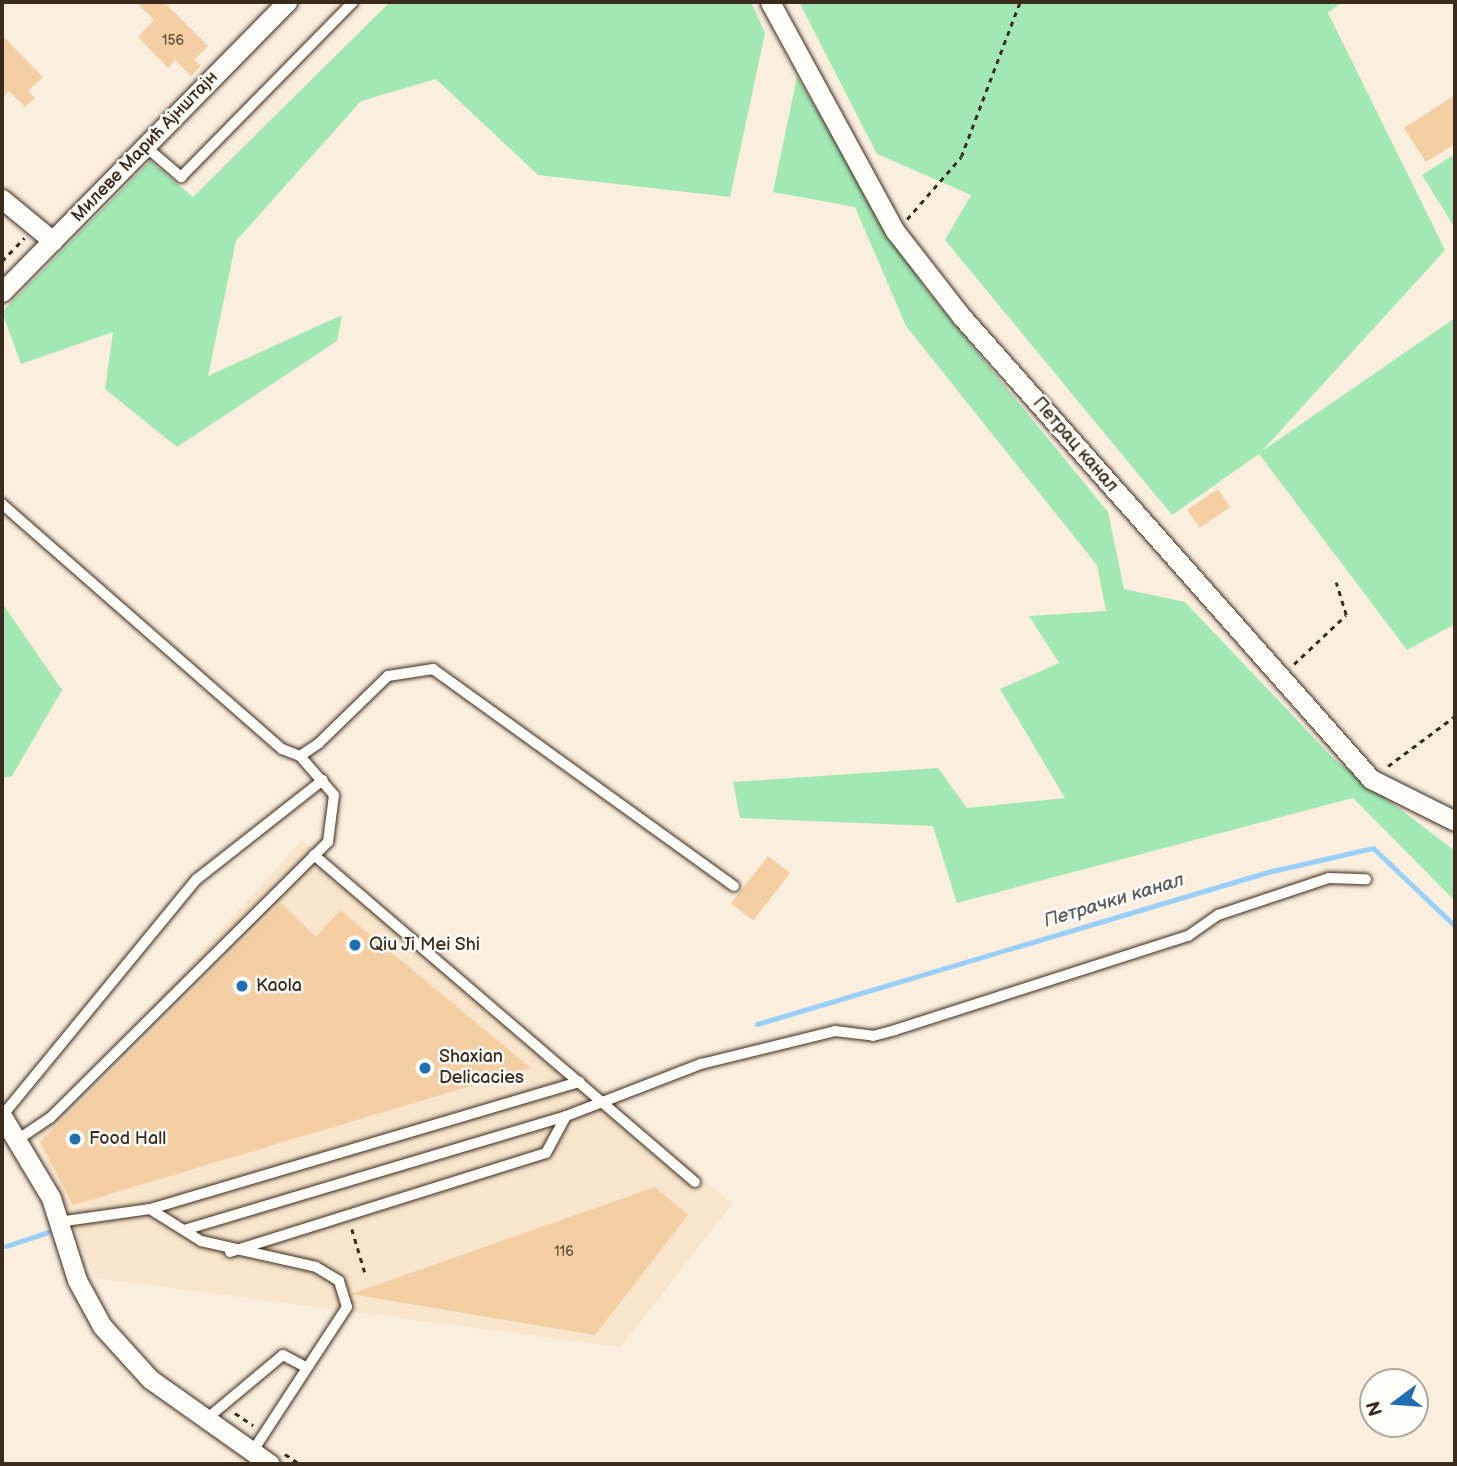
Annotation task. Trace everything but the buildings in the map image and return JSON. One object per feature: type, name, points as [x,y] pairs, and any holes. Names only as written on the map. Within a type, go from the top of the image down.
[{"type":"street","name":"Милеве Марић Ајнштајн","points":[[2,292],[287,2]]},
{"type":"street","name":"Петрац канал","points":[[770,2],[895,231],[962,317],[1371,779],[1455,821]]},
{"type":"street","points":[[2,199],[53,241]]},
{"type":"street","points":[[2,1116],[20,1138],[58,1222],[77,1280],[102,1326],[150,1379],[204,1421],[270,1464]]},
{"type":"lane","points":[[145,146],[181,177],[353,2]]},
{"type":"lane","points":[[2,504],[282,749],[300,755],[334,795],[334,827],[314,855],[50,1118],[20,1138]]},
{"type":"lane","points":[[300,755],[388,676],[433,668],[734,886]]},
{"type":"lane","points":[[2,1116],[197,879],[323,780]]},
{"type":"lane","points":[[314,855],[695,1182]]},
{"type":"lane","points":[[184,1230],[566,1116],[603,1104],[701,1064],[835,1031],[873,1036],[895,1030],[1188,936],[1218,915],[1329,878],[1366,879]]},
{"type":"lane","points":[[58,1222],[150,1209],[580,1082]]},
{"type":"lane","points":[[230,1252],[546,1153],[566,1116]]},
{"type":"lane","points":[[150,1209],[184,1230],[230,1252],[316,1267],[344,1287],[347,1307],[252,1452]]},
{"type":"lane","points":[[204,1421],[283,1355],[306,1367]]},
{"type":"path","points":[[895,231],[961,157],[1020,2]]},
{"type":"path","points":[[2,261],[36,227]]},
{"type":"path","points":[[1278,677],[1340,624],[1346,615],[1336,583]]},
{"type":"path","points":[[1371,779],[1455,716]]},
{"type":"shaded area","points":[[302,840],[732,1204],[621,1347],[95,1278],[36,1135]]},
{"type":"green space","points":[[390,2],[751,2],[765,33],[730,197],[538,175],[436,79],[361,101],[236,241],[208,376],[342,315],[337,341],[177,447],[105,389],[113,332],[21,364],[2,312],[150,161],[193,197]]},
{"type":"green space","points":[[799,2],[1342,2],[1328,13],[1445,250],[1262,451],[1455,318],[1455,624],[1407,650],[1259,454],[1172,515],[945,240],[971,195],[877,154]]},
{"type":"green space","points":[[797,77],[924,287],[1108,512],[1124,589],[1185,602],[1333,758],[1455,851],[1455,901],[1353,798],[957,903],[933,826],[740,818],[733,782],[938,768],[967,808],[1065,798],[1000,689],[1059,663],[1029,616],[1106,611],[1097,565],[906,326],[855,207],[773,192]]},
{"type":"green space","points":[[1455,154],[1455,228],[1422,175]]},
{"type":"green space","points":[[2,603],[62,690],[12,776],[2,778]]},
{"type":"waterway","name":"Петрачки канал","points":[[757,1024],[1268,872],[1373,848],[1455,926]]},
{"type":"waterway","name":"Петрачки канал","points":[[6,1246],[48,1232]]},
{"type":"place","name":"Qiu Ji Mei Shi","points":[[355,945]]},
{"type":"place","name":"Kaola","points":[[242,986]]},
{"type":"place","name":"Shaxian Delicacies","points":[[425,1068]]},
{"type":"place","name":"Food Hall","points":[[75,1139]]}]
